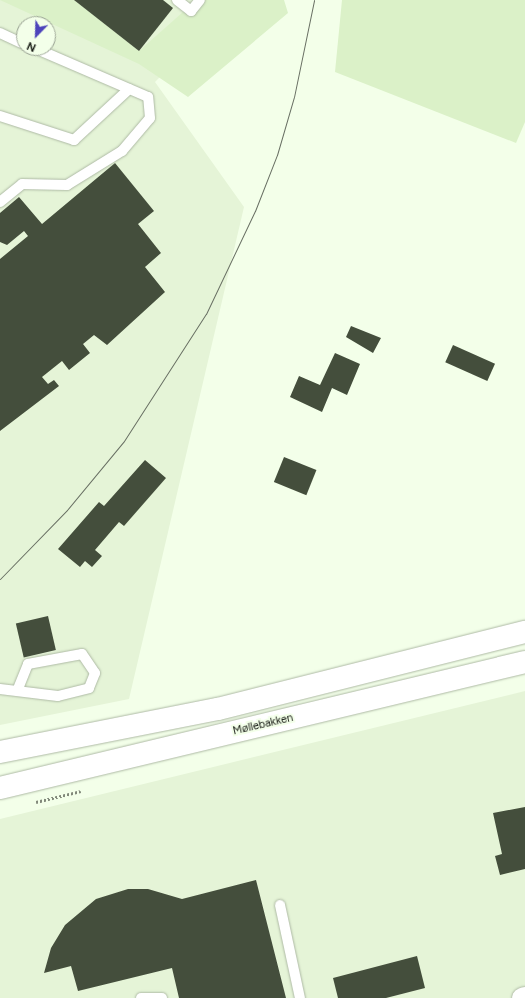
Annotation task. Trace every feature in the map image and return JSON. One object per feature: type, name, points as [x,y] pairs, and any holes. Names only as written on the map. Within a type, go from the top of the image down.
[{"type":"main road","points":[[0,752],[218,709],[525,632]]},
{"type":"main road","name":"Møllebakken","points":[[0,788],[525,662]]},
{"type":"lane","points":[[177,0],[191,11],[200,0]]},
{"type":"lane","points":[[0,33],[16,40]]},
{"type":"lane","points":[[0,202],[22,184],[67,185],[122,151],[150,118],[148,97],[53,56]]},
{"type":"lane","points":[[0,116],[74,140],[129,89]]},
{"type":"lane","points":[[0,689],[18,689],[58,696],[89,688],[95,673],[82,654],[28,664],[18,689]]},
{"type":"lane","points":[[280,905],[300,998]]},
{"type":"lane","points":[[141,998],[162,998]]},
{"type":"shaded area","points":[[0,0],[236,0],[155,82],[244,207],[129,699],[0,725]]},
{"type":"shaded area","points":[[0,0],[74,0],[139,51],[183,12],[206,0],[284,0],[288,13],[188,97],[139,64],[56,26],[56,16],[35,16]]},
{"type":"shaded area","points":[[342,0],[525,0],[525,122],[516,143],[335,72]]},
{"type":"shaded area","points":[[525,691],[525,998],[0,998],[0,819]]},
{"type":"building","points":[[74,0],[163,0],[173,8],[139,51]]},
{"type":"building","points":[[115,163],[154,211],[138,224],[161,253],[145,267],[165,292],[107,345],[94,335],[83,344],[90,353],[69,370],[62,361],[42,377],[48,384],[54,380],[59,386],[0,431],[0,259],[28,236],[24,231],[7,245],[0,242],[0,213],[19,197],[42,224]]},
{"type":"building","points":[[351,326],[381,338],[373,353],[346,337]]},
{"type":"building","points":[[453,345],[495,364],[487,381],[445,362]]},
{"type":"building","points":[[335,353],[360,364],[347,395],[332,388],[322,412],[290,397],[299,376],[320,385]]},
{"type":"building","points":[[284,457],[316,470],[306,495],[274,482]]},
{"type":"building","points":[[145,460],[166,478],[124,526],[119,522],[95,550],[102,556],[92,567],[85,561],[80,567],[58,549],[99,502],[104,506]]},
{"type":"building","points":[[48,616],[56,650],[24,658],[16,623]]},
{"type":"building","points":[[525,807],[525,869],[500,875],[495,856],[502,854],[493,813]]},
{"type":"building","points":[[256,880],[286,998],[179,998],[172,968],[78,991],[71,966],[44,973],[51,948],[65,925],[96,899],[128,889],[148,889],[182,899]]},
{"type":"building","points":[[417,956],[425,988],[386,998],[338,998],[333,978]]},
{"type":"tram line","points":[[0,579],[67,510],[124,441],[206,314],[255,211],[277,155],[294,97],[314,0]]}]
